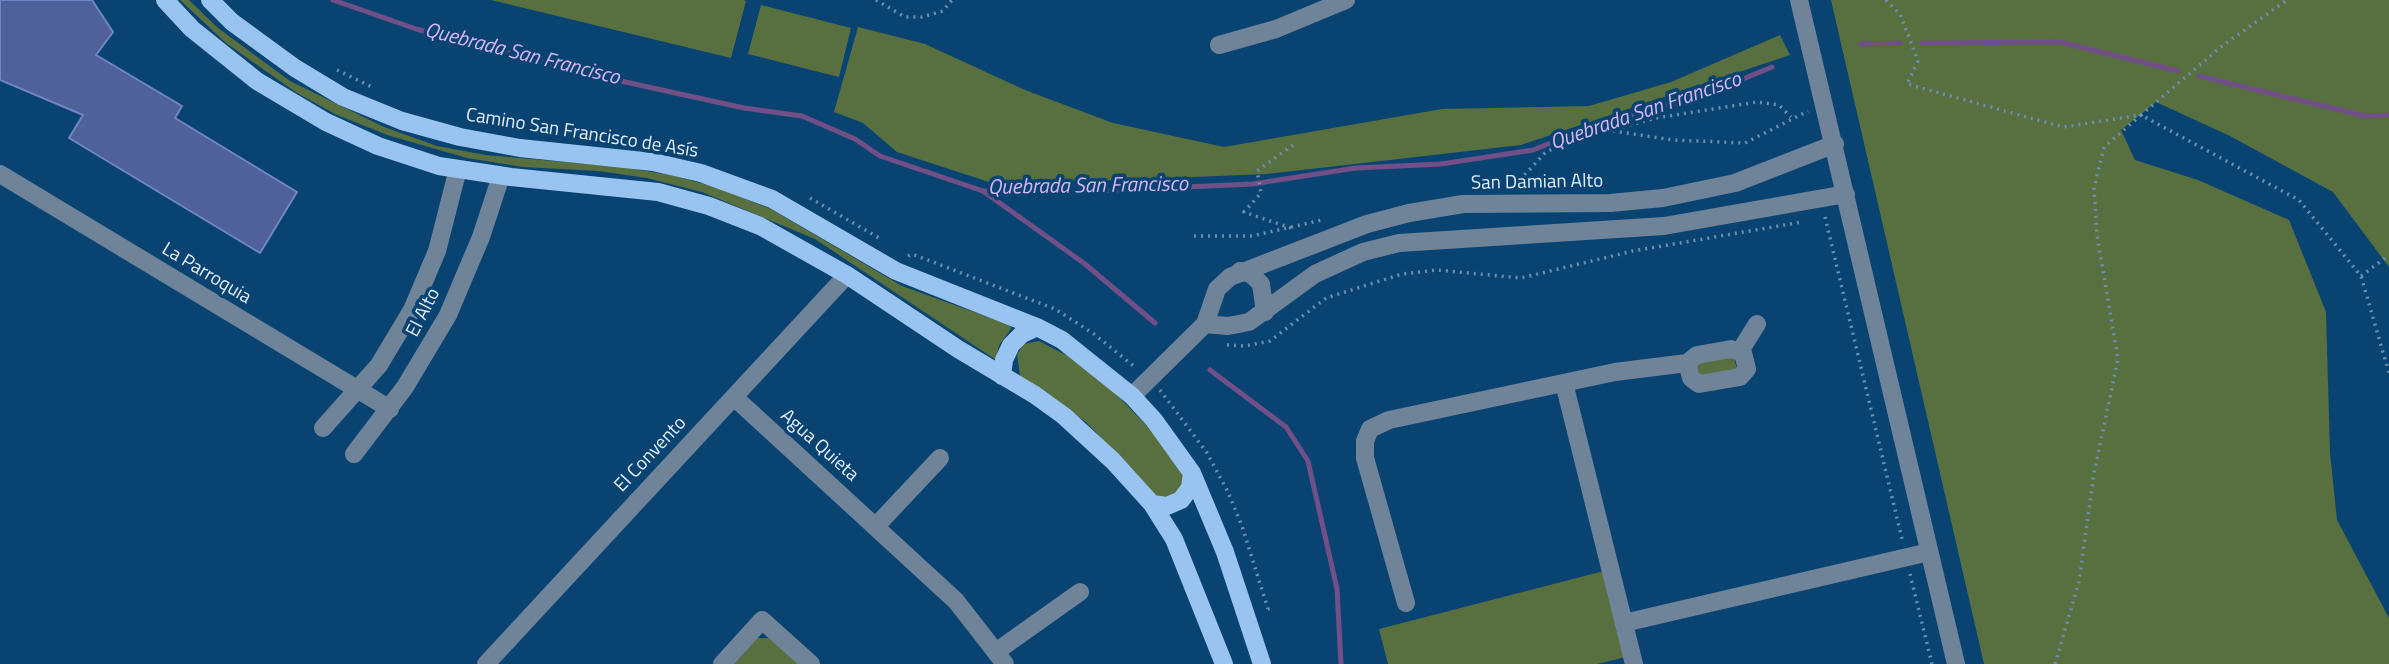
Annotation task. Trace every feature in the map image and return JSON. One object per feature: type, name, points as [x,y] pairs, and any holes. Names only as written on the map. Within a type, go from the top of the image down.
[{"type":"main road","points":[[165,0],[192,29],[257,81],[326,122],[377,146],[458,169],[658,192],[709,206],[760,226],[847,275],[1034,395],[1092,440],[1152,504],[1188,570],[1224,664]]},
{"type":"main road","name":"Camino San Francisco de Asís","points":[[210,0],[232,22],[295,68],[343,97],[401,121],[460,137],[520,148],[653,162],[701,173],[772,199],[896,271],[1037,327],[1086,357],[1132,396],[1154,420],[1192,473],[1225,552],[1262,664]]},
{"type":"main road","points":[[1002,376],[1010,345],[1022,334],[1037,327]]},
{"type":"main road","points":[[1152,504],[1167,506],[1181,500],[1190,488],[1192,473]]},
{"type":"street","points":[[1219,46],[1264,33],[1346,0]]},
{"type":"street","points":[[1799,0],[1956,664]]},
{"type":"street","name":"San Damian Alto","points":[[1132,396],[1205,324],[1217,289],[1240,271],[1399,215],[1463,204],[1610,203],[1663,198],[1735,183],[1835,144]]},
{"type":"street","name":"El Alto","points":[[323,428],[359,391],[397,338],[426,281],[443,230],[458,169]]},
{"type":"street","name":"La Parroquia","points":[[0,174],[390,409]]},
{"type":"street","name":"El Alto","points":[[354,454],[390,409],[428,352],[453,305],[481,237],[501,176]]},
{"type":"street","points":[[1205,324],[1243,324],[1265,312],[1309,278],[1336,263],[1363,252],[1399,243],[1664,226],[1846,194]]},
{"type":"street","points":[[1240,271],[1251,274],[1262,284],[1265,312]]},
{"type":"street","name":"El Convento","points":[[486,664],[847,275]]},
{"type":"street","points":[[1740,351],[1757,324]]},
{"type":"street","points":[[1406,603],[1365,458],[1365,441],[1370,429],[1389,420],[1641,367],[1687,362],[1697,355],[1731,349],[1740,351],[1748,365],[1746,373],[1740,377],[1699,384],[1691,378],[1687,362]]},
{"type":"street","points":[[1564,383],[1634,664]]},
{"type":"street","name":"Agua Quieta","points":[[734,397],[957,601],[1001,658],[1080,592]]},
{"type":"street","points":[[876,526],[940,458]]},
{"type":"street","points":[[1624,623],[1929,552]]},
{"type":"street","points":[[722,664],[762,620],[811,664]]},
{"type":"path","points":[[876,0],[905,17],[922,17],[943,11],[953,0]]},
{"type":"path","points":[[1886,0],[1900,14],[1918,61],[1907,84],[2063,127],[2141,115],[2299,200],[2361,276],[2389,373]]},
{"type":"path","points":[[2055,664],[2079,582],[2094,473],[2118,359],[2097,235],[2094,188],[2104,147],[2222,46],[2287,0]]},
{"type":"path","points":[[1806,99],[1808,119]]},
{"type":"path","points":[[1510,187],[1525,178],[1545,153],[1561,144],[1609,130],[1709,107],[1748,103],[1779,106],[1791,117]]},
{"type":"path","points":[[1609,130],[1674,140],[1739,144],[1762,136],[1791,117],[1808,111]]},
{"type":"path","points":[[1259,188],[1257,173],[1293,145]]},
{"type":"path","points":[[1820,199],[1931,664]]},
{"type":"path","points":[[1222,345],[1245,346],[1270,341],[1326,298],[1402,274],[1437,270],[1521,278],[1633,251],[1825,217]]},
{"type":"path","points":[[1194,236],[1252,236],[1324,220]]},
{"type":"path","points":[[2361,276],[2389,255]]},
{"type":"path","points":[[1160,390],[1168,382]]},
{"type":"green space","points":[[180,0],[189,0],[218,28],[290,81],[384,127],[437,146],[486,155],[621,167],[671,175],[715,187],[771,209],[902,286],[1010,325],[1011,329],[999,345],[996,360],[815,239],[702,192],[647,178],[598,171],[523,167],[467,158],[387,135],[335,114],[297,93],[226,43]]},
{"type":"green space","points":[[491,0],[743,0],[746,1],[731,58]]},
{"type":"green space","points":[[1831,0],[2389,0],[2389,267],[2333,192],[2230,136],[2156,102],[2121,130],[2135,160],[2198,180],[2289,220],[2326,312],[2330,453],[2337,520],[2389,618],[2389,664],[1984,664]]},
{"type":"green space","points":[[761,5],[851,28],[839,77],[748,54]]},
{"type":"green space","points":[[858,27],[925,44],[1025,90],[1113,123],[1224,147],[1442,109],[1589,106],[1671,82],[1780,35],[1790,55],[1521,145],[1267,174],[998,185],[897,152],[863,123],[834,112]]},
{"type":"green space","points":[[1039,341],[1068,356],[1115,393],[1152,431],[1182,474],[1185,486],[1169,499],[1155,495],[1086,422],[1020,376],[1017,354],[1024,344]]},
{"type":"green space","points":[[1733,355],[1737,369],[1700,378],[1696,364]]},
{"type":"green space","points":[[1604,571],[1626,657],[1597,664],[1388,664],[1379,629]]},
{"type":"green space","points":[[755,638],[770,638],[799,664],[732,664]]},
{"type":"building","points":[[0,0],[92,0],[113,32],[96,55],[182,106],[175,118],[297,192],[260,253],[69,138],[83,115],[0,80]]},
{"type":"waterway","name":"Quebrada San Francisco","points":[[333,0],[416,29],[589,74],[744,108],[802,116],[855,139],[880,156],[983,191],[1098,191],[1252,184],[1356,168],[1441,164],[1533,150],[1601,123],[1704,95],[1772,67]]},
{"type":"waterway","name":"Quebrada San Francisco","points":[[1922,43],[2060,42],[2178,71]]},
{"type":"waterway","name":"Quebrada San Francisco","points":[[1860,44],[1900,43]]},
{"type":"waterway","name":"Quebrada San Francisco","points":[[2199,76],[2365,116],[2389,115]]},
{"type":"waterway","points":[[983,191],[1085,264],[1155,323]]},
{"type":"waterway","points":[[1210,370],[1286,427],[1308,461],[1337,589],[1341,664]]}]
